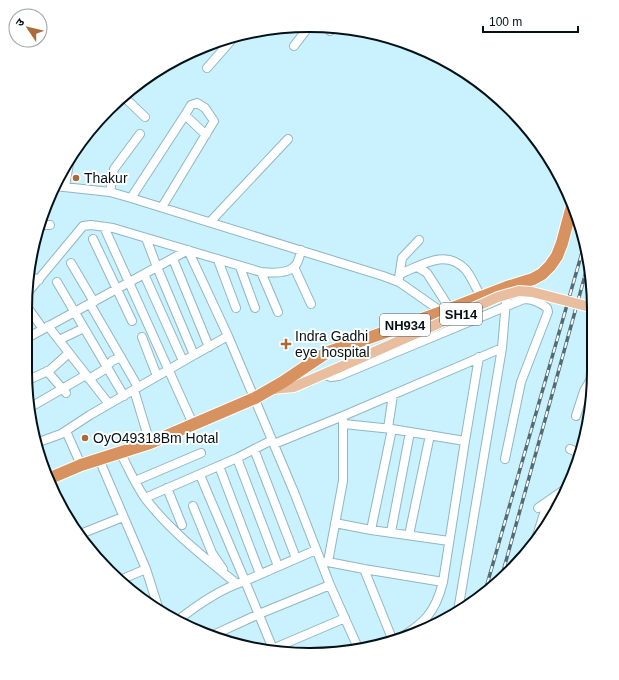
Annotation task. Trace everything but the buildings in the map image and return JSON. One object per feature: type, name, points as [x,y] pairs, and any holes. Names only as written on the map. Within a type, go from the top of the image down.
[{"type":"highway","name":"NH934","points":[[53,477],[81,465],[150,443],[254,398],[272,389],[326,353],[446,311],[507,287],[533,279],[542,274],[550,266],[562,243],[570,214]]},
{"type":"main road","name":"SH14","points":[[272,389],[294,387],[498,297],[519,291],[532,292],[587,306]]},
{"type":"street","points":[[294,46],[304,32]]},
{"type":"street","points":[[207,68],[228,44]]},
{"type":"street","points":[[128,100],[144,116]]},
{"type":"street","points":[[131,198],[185,115],[194,103],[197,103],[205,108],[214,121],[162,207]]},
{"type":"street","points":[[185,115],[206,135]]},
{"type":"street","points":[[110,192],[114,169],[140,134]]},
{"type":"street","points":[[210,222],[288,139]]},
{"type":"street","points":[[65,187],[66,176]]},
{"type":"street","points":[[61,187],[110,192],[382,276],[399,278],[446,311]]},
{"type":"street","points":[[45,225],[50,225]]},
{"type":"street","points":[[33,286],[83,226],[91,225],[104,227],[261,272],[282,272],[294,267],[297,263],[301,250]]},
{"type":"street","points":[[104,227],[193,424]]},
{"type":"street","points":[[146,238],[157,268],[194,355]]},
{"type":"street","points":[[93,239],[132,320]]},
{"type":"street","points":[[399,278],[402,258],[419,240]]},
{"type":"street","points":[[32,335],[188,250]]},
{"type":"street","points":[[188,250],[228,336],[273,442],[316,550],[325,562],[330,585],[356,644]]},
{"type":"street","points":[[399,278],[417,267],[439,259],[449,258],[457,262],[466,270],[481,297]]},
{"type":"street","points":[[173,259],[209,347]]},
{"type":"street","points":[[218,260],[236,308]]},
{"type":"street","points":[[71,263],[121,357],[136,389],[150,443]]},
{"type":"street","points":[[240,267],[254,308]]},
{"type":"street","points":[[294,267],[311,304]]},
{"type":"street","points":[[417,267],[427,273],[446,311]]},
{"type":"street","points":[[261,272],[278,312]]},
{"type":"street","points":[[144,274],[183,361]]},
{"type":"street","points":[[34,278],[39,280]]},
{"type":"street","points":[[57,282],[124,396]]},
{"type":"street","points":[[459,604],[502,348],[507,287]]},
{"type":"street","points":[[323,374],[330,377],[339,376],[524,299],[530,299],[544,305],[548,312],[522,382],[505,459]]},
{"type":"street","points":[[32,312],[59,340],[109,404]]},
{"type":"street","points":[[59,340],[84,328]]},
{"type":"street","points":[[41,441],[66,431],[109,404],[228,336]]},
{"type":"street","points":[[142,337],[157,376]]},
{"type":"street","points":[[145,498],[237,458],[254,449],[343,420],[393,395],[502,348]]},
{"type":"street","points":[[32,378],[47,371],[69,353]]},
{"type":"street","points":[[34,406],[107,368],[112,361],[121,357]]},
{"type":"street","points":[[418,626],[430,614],[439,598],[443,582],[479,357]]},
{"type":"street","points":[[47,371],[64,391]]},
{"type":"street","points":[[576,416],[586,387]]},
{"type":"street","points":[[372,530],[390,428],[393,395]]},
{"type":"street","points":[[343,420],[465,441]]},
{"type":"street","points":[[325,562],[343,482],[343,420]]},
{"type":"street","points":[[66,431],[81,465]]},
{"type":"street","points":[[391,532],[410,432]]},
{"type":"street","points":[[410,535],[430,435]]},
{"type":"street","points":[[254,449],[296,558]]},
{"type":"street","points":[[570,449],[575,451]]},
{"type":"street","points":[[120,452],[134,481],[145,498],[175,532],[236,583]]},
{"type":"street","points":[[134,481],[201,453]]},
{"type":"street","points":[[237,458],[278,566]]},
{"type":"street","points":[[99,459],[146,569],[156,602]]},
{"type":"street","points":[[219,466],[260,574]]},
{"type":"street","points":[[200,474],[245,580],[271,646]]},
{"type":"street","points":[[167,488],[182,525]]},
{"type":"street","points":[[538,508],[557,495]]},
{"type":"street","points":[[541,524],[548,501]]},
{"type":"street","points":[[193,506],[212,553],[228,576]]},
{"type":"street","points":[[84,532],[123,517]]},
{"type":"street","points":[[335,523],[449,541]]},
{"type":"street","points":[[182,617],[209,598],[236,583],[316,550]]},
{"type":"street","points":[[325,562],[443,582]]},
{"type":"street","points":[[125,578],[146,569]]},
{"type":"street","points":[[364,569],[391,636]]},
{"type":"street","points":[[219,633],[330,585]]},
{"type":"street","points":[[278,646],[345,618]]},
{"type":"railway","points":[[487,583],[582,254]]},
{"type":"railway","points":[[504,569],[585,275]]},
{"type":"place","name":"Thakur","points":[[76,178]]},
{"type":"place","name":"Indra Gadhi eye hospital","points":[[286,344]]},
{"type":"place","name":"OyO49318Bm Hotal","points":[[85,438]]}]
